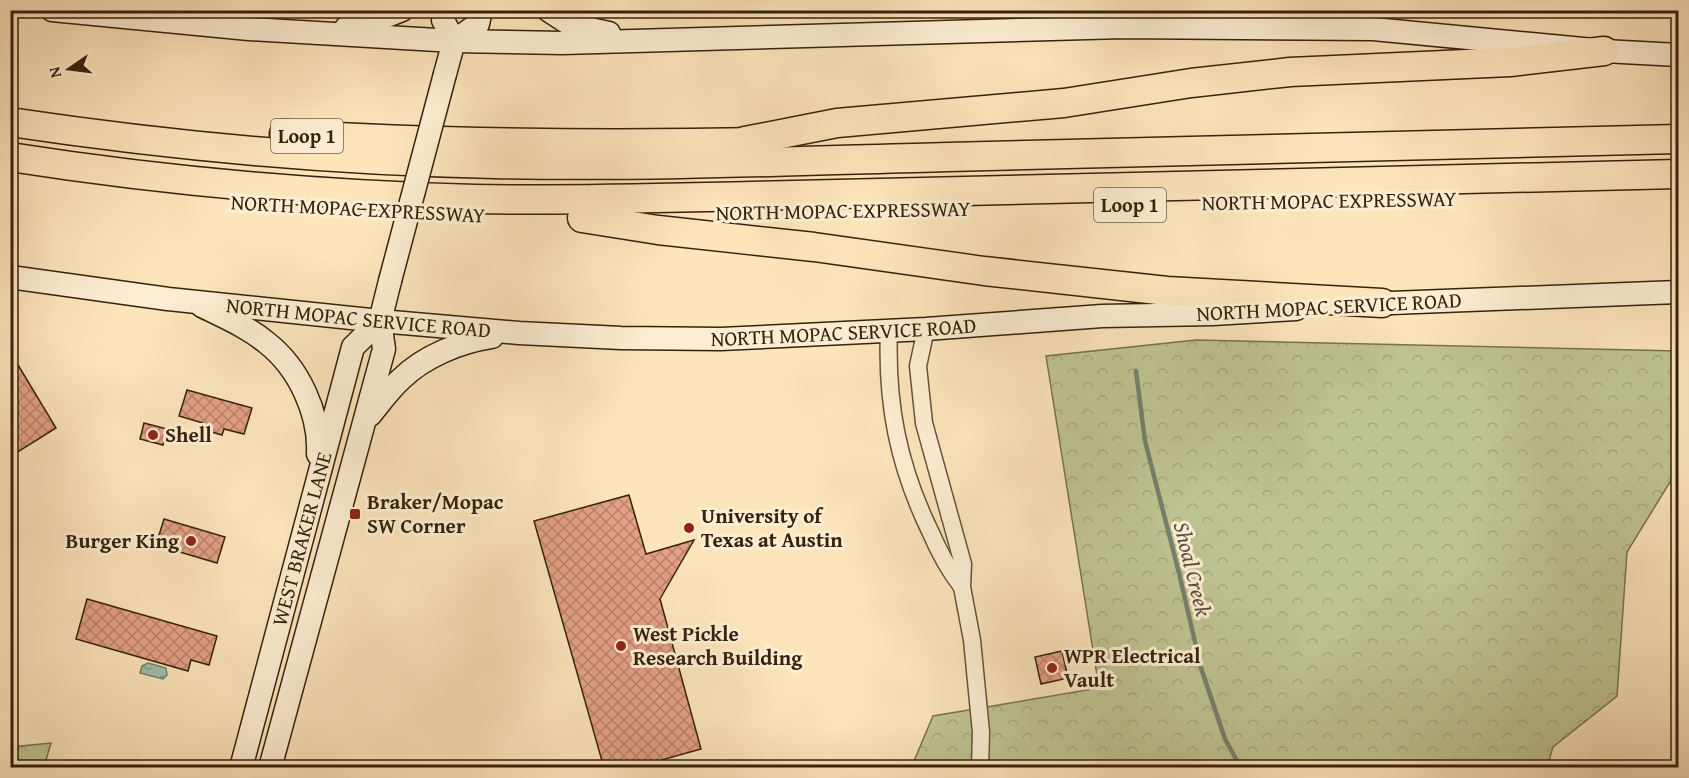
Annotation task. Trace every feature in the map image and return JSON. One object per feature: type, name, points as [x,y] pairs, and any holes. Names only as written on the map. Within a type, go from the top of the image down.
[{"type":"highway","points":[[740,142],[837,123],[1064,103],[1191,83],[1290,72],[1510,62],[1604,51]]},
{"type":"highway","name":"Loop 1","points":[[10,104],[236,131],[465,143],[740,142],[1678,122]]},
{"type":"highway","points":[[10,122],[231,150],[352,159],[602,165],[1678,139]]},
{"type":"highway","points":[[10,157],[139,175],[237,185],[339,193],[476,199],[729,197],[1678,174]]},
{"type":"highway","name":"NORTH MOPAC EXPRESSWAY","points":[[10,175],[238,204],[458,216],[582,218],[1678,192]]},
{"type":"highway","points":[[582,218],[658,230],[814,246],[984,271],[1167,291],[1382,303]]},
{"type":"main road","points":[[52,10],[323,33],[452,51],[563,43],[1123,27],[1373,29],[1604,51],[1678,55]]},
{"type":"main road","points":[[323,33],[374,21],[402,10]]},
{"type":"main road","points":[[446,10],[443,20],[452,51]]},
{"type":"main road","points":[[452,51],[478,24],[481,10]]},
{"type":"main road","points":[[548,10],[571,25],[648,40]]},
{"type":"main road","name":"WEST BRAKER LANE","points":[[270,768],[384,349],[380,321],[452,51]]},
{"type":"main road","name":"NORTH MOPAC SERVICE ROAD","points":[[10,277],[134,295],[380,321],[519,333],[621,338],[721,339],[926,329],[1102,316],[1213,314],[1382,303],[1678,292]]},
{"type":"main road","points":[[190,300],[268,343],[285,361],[303,388],[314,414],[318,442],[316,482]]},
{"type":"main road","name":"WEST BRAKER LANE","points":[[241,768],[353,346],[380,321]]},
{"type":"main road","points":[[365,421],[400,379],[419,363],[476,340],[519,333]]},
{"type":"main road","points":[[289,696],[285,682],[287,656],[304,596],[302,585],[292,573]]},
{"type":"street","points":[[926,329],[918,366],[919,388],[924,423],[963,564],[962,587],[972,640],[981,732],[980,768]]},
{"type":"street","points":[[889,330],[888,367],[892,409],[900,453],[913,496],[946,568],[962,587]]},
{"type":"street","points":[[913,496],[922,500],[943,490]]},
{"type":"green space","points":[[1196,340],[1678,351],[1678,469],[1627,552],[1617,696],[1553,747],[1547,767],[911,768],[933,716],[1099,688],[1046,356]]},
{"type":"green space","points":[[51,743],[44,767],[11,767],[11,747]]},
{"type":"water","points":[[148,663],[166,668],[167,675],[163,679],[140,673],[142,666]]},
{"type":"building","points":[[18,365],[56,428],[16,453],[10,445],[10,370]]},
{"type":"building","name":"Shell","points":[[187,390],[252,408],[244,434],[224,429],[222,435],[201,429],[203,423],[179,416]]},
{"type":"building","name":"Shell","points":[[144,423],[167,429],[163,445],[140,439]]},
{"type":"building","name":"West Pickle Research Building","points":[[629,495],[646,554],[694,540],[660,599],[701,749],[633,768],[604,768],[534,521]]},
{"type":"building","name":"Burger King","points":[[164,519],[225,537],[217,563],[156,545]]},
{"type":"building","points":[[87,599],[217,636],[209,665],[191,660],[188,671],[76,639]]},
{"type":"building","name":"WPR Electrical Vault","points":[[1062,651],[1068,678],[1041,684],[1035,657]]},
{"type":"waterway","name":"Shoal Creek","points":[[1136,371],[1145,441],[1201,668],[1225,739],[1241,768]]},
{"type":"place","name":"Shell","points":[[153,435]]},
{"type":"place","name":"Braker/Mopac SW Corner","points":[[355,514]]},
{"type":"place","name":"University of Texas at Austin","points":[[689,528]]},
{"type":"place","name":"Burger King","points":[[191,541]]},
{"type":"place","name":"West Pickle Research Building","points":[[621,646]]},
{"type":"place","name":"WPR Electrical Vault","points":[[1052,668]]}]
